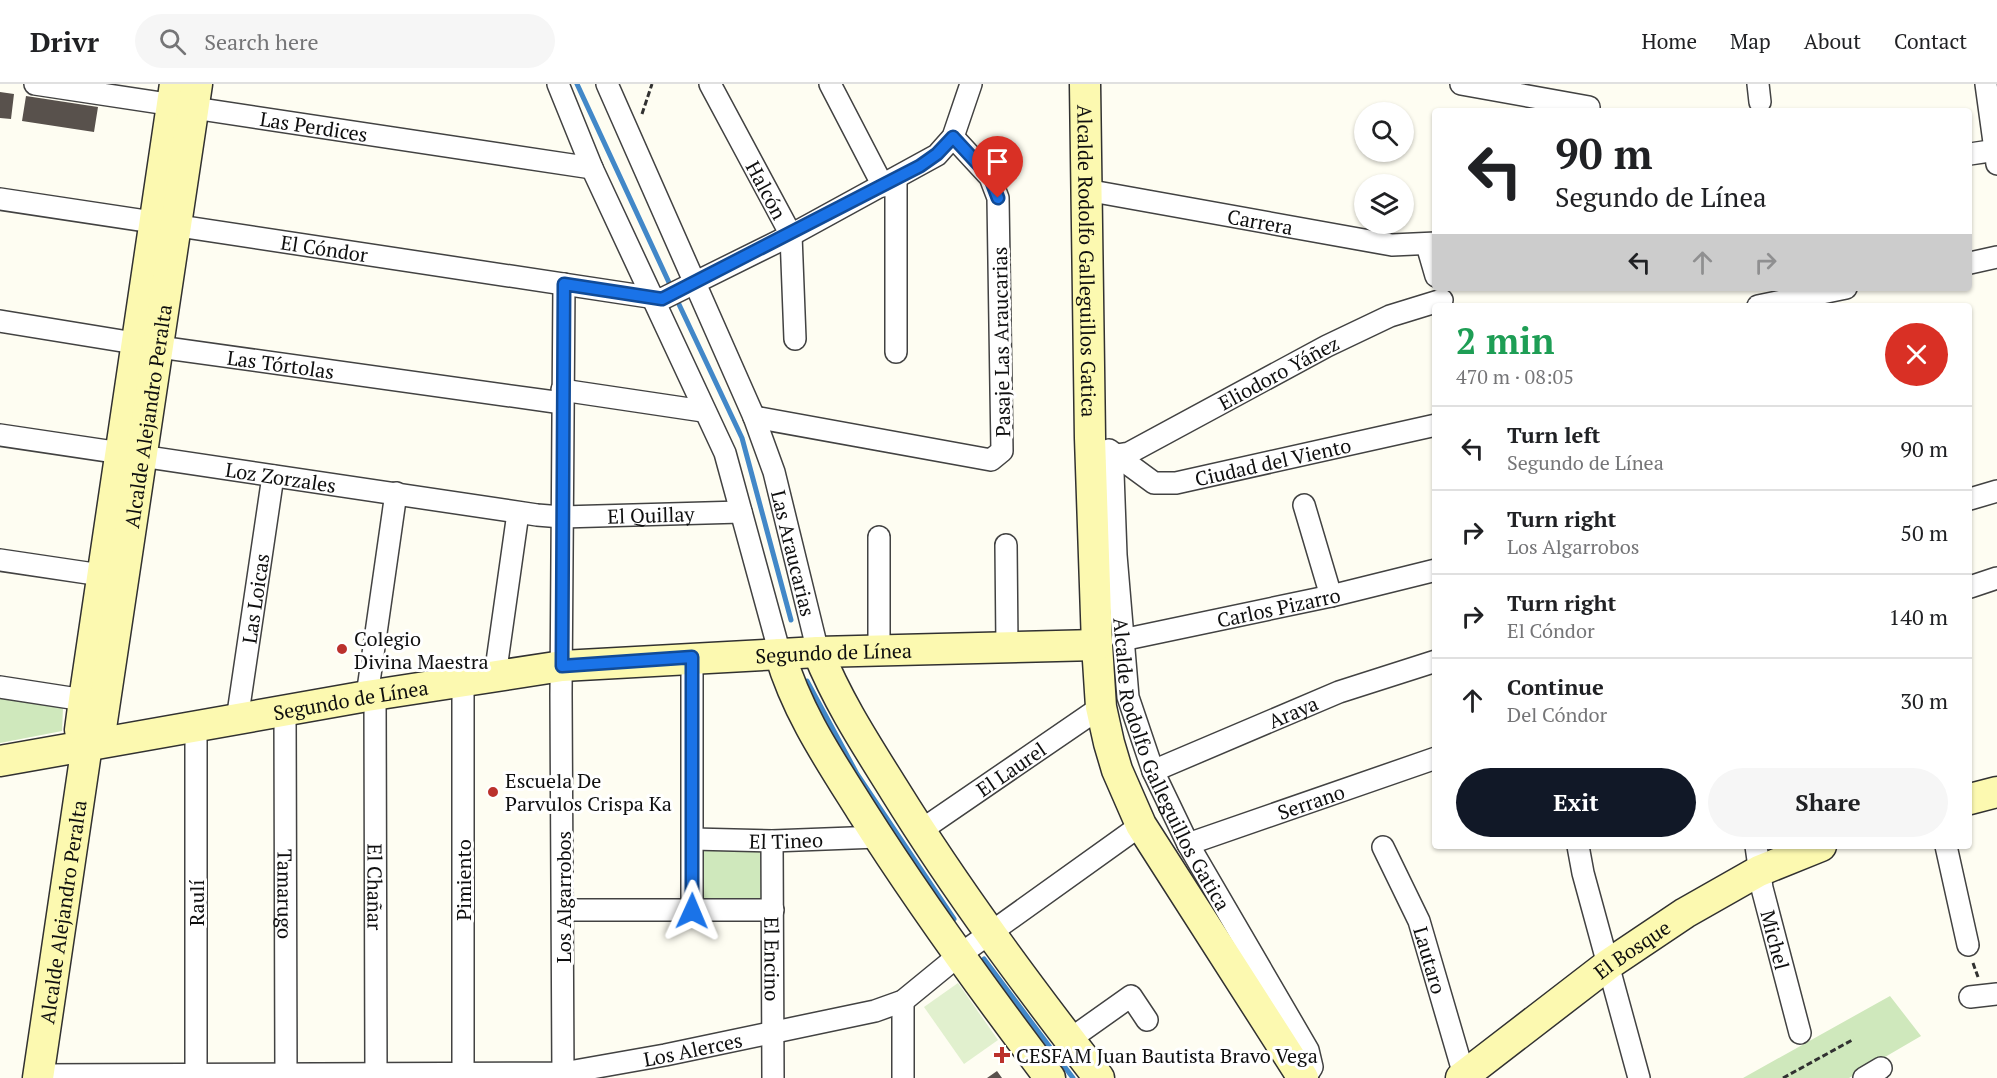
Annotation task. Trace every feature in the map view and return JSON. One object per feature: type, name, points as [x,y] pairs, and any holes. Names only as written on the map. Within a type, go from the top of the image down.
[{"type":"street","name":"Las Perdices","points":[[35,84],[185,96],[592,168]]},
{"type":"street","name":"Las Araucarias","points":[[558,84],[592,168],[657,297],[703,411],[724,453],[791,690],[807,723],[878,837],[958,956],[1050,1078]]},
{"type":"street","name":"Las Araucarias","points":[[608,84],[690,286],[754,417],[774,472],[818,652],[845,711],[920,831],[990,934],[1099,1078]]},
{"type":"street","name":"Halcón","points":[[710,84],[791,235],[795,339]]},
{"type":"street","points":[[830,84],[889,182],[896,352]]},
{"type":"street","points":[[657,297],[690,286],[791,235],[937,154],[953,137],[971,84]]},
{"type":"street","name":"Alcalde Rodolfo Galleguillos Gatica","points":[[1085,84],[1090,438],[1110,643],[1153,771],[1188,844],[1214,893],[1308,1050],[1312,1067],[1304,1078],[1141,825],[1117,770],[1101,707],[1110,643],[1113,484],[1117,455],[1090,438]]},
{"type":"street","points":[[1461,84],[1589,107]]},
{"type":"street","points":[[1972,154],[1996,155],[1986,84]]},
{"type":"street","name":"Alcalde Alejandro Peralta","points":[[38,1077],[87,745],[101,728],[132,454],[185,96]]},
{"type":"street","name":"Pasaje Las Araucarias","points":[[754,417],[991,460],[998,457],[1002,451],[1004,439],[998,198],[990,177],[953,137]]},
{"type":"street","name":"Carrera","points":[[1086,190],[1392,245],[1431,244]]},
{"type":"street","name":"El Cóndor","points":[[0,199],[657,297]]},
{"type":"street","points":[[1972,263],[1997,257]]},
{"type":"street","name":"Los Algarrobos","points":[[563,1075],[562,397],[564,284]]},
{"type":"street","points":[[1773,303],[1831,291]]},
{"type":"street","name":"Eliodoro Yáñez","points":[[1117,455],[1129,453],[1327,346],[1390,316],[1442,298]]},
{"type":"street","name":"Las Tórtolas","points":[[0,321],[147,345],[562,397],[703,411]]},
{"type":"street","name":"Ciudad del Viento","points":[[1117,455],[1139,475],[1154,483],[1176,483],[1432,426]]},
{"type":"street","name":"Loz Zorzales","points":[[0,435],[518,513],[562,517]]},
{"type":"street","name":"Alcalde Alejandro Peralta","points":[[87,745],[80,730],[101,575],[132,454]]},
{"type":"street","name":"Las Loicas","points":[[237,720],[273,476]]},
{"type":"street","points":[[1972,498],[1997,490]]},
{"type":"street","name":"El Chañar","points":[[376,1076],[371,696],[396,493]]},
{"type":"street","points":[[1304,505],[1331,596]]},
{"type":"street","name":"El Quillay","points":[[562,517],[741,512]]},
{"type":"street","points":[[495,676],[518,513]]},
{"type":"street","points":[[879,537],[879,651]]},
{"type":"street","points":[[1006,545],[1007,646]]},
{"type":"street","points":[[0,560],[101,575]]},
{"type":"street","name":"Carlos Pizarro","points":[[1110,643],[1331,596],[1432,571]]},
{"type":"street","points":[[1972,586],[1997,578]]},
{"type":"street","name":"Segundo de Línea","points":[[0,761],[371,696],[562,666],[692,657],[1110,643]]},
{"type":"street","points":[[692,657],[692,911]]},
{"type":"street","name":"Araya","points":[[1153,771],[1339,692],[1432,662]]},
{"type":"street","name":"Pimiento","points":[[463,681],[463,1075]]},
{"type":"street","points":[[0,687],[84,700]]},
{"type":"street","name":"El Laurel","points":[[920,831],[1101,707]]},
{"type":"street","name":"Tamarugo","points":[[285,711],[286,1076]]},
{"type":"street","name":"Raulí","points":[[196,728],[196,1076]]},
{"type":"street","name":"Serrano","points":[[1188,844],[1432,759]]},
{"type":"street","points":[[1972,798],[1997,792]]},
{"type":"street","name":"Los Alerces","points":[[38,1077],[563,1075],[874,1011],[903,1001],[958,956],[1141,825]]},
{"type":"street","name":"El Tineo","points":[[693,839],[772,841],[878,837]]},
{"type":"street","name":"El Encino","points":[[772,841],[773,1078]]},
{"type":"street","name":"Lautaro","points":[[1383,847],[1419,921],[1463,1077]]},
{"type":"street","points":[[1579,849],[1583,873],[1639,1078]]},
{"type":"street","name":"El Bosque","points":[[1463,1077],[1609,964],[1685,913],[1757,858],[1805,849]]},
{"type":"street","points":[[1947,849],[1968,945]]},
{"type":"street","name":"Michel","points":[[1757,858],[1800,1033]]},
{"type":"street","points":[[564,910],[773,910]]},
{"type":"street","points":[[1069,1040],[1131,996],[1147,1020]]},
{"type":"street","points":[[903,1001],[903,1078]]},
{"type":"path","points":[[1968,945],[1984,995]]},
{"type":"path","points":[[1783,1078],[1854,1039]]},
{"type":"green space","points":[[0,698],[63,708],[62,731],[0,743]]},
{"type":"green space","points":[[698,844],[762,846],[763,898],[701,899]]},
{"type":"green space","points":[[958,983],[998,1040],[964,1064],[924,1007]]},
{"type":"green space","points":[[1890,996],[1921,1036],[1849,1078],[1743,1078]]},
{"type":"building","points":[[0,92],[14,94],[11,119],[0,118]]},
{"type":"building","points":[[26,96],[98,107],[94,132],[22,121]]},
{"type":"building","points":[[997,1071],[1002,1078],[987,1078]]},
{"type":"waterway","points":[[577,84],[672,289]]},
{"type":"waterway","points":[[676,298],[742,438],[791,620]]},
{"type":"waterway","points":[[807,681],[857,774],[954,919]]},
{"type":"waterway","points":[[984,959],[1073,1078]]},
{"type":"place","name":"Colegio Divina Maestra","points":[[342,649]]},
{"type":"place","name":"Escuela De Parvulos Crispa Ka","points":[[493,792]]},
{"type":"place","name":"CESFAM Juan Bautista Bravo Vega","points":[[1002,1055]]},
{"type":"route","points":[[692,911],[692,657],[562,666],[564,284],[662,299],[791,235],[920,166],[937,154],[953,137],[990,177],[998,198]]}]
